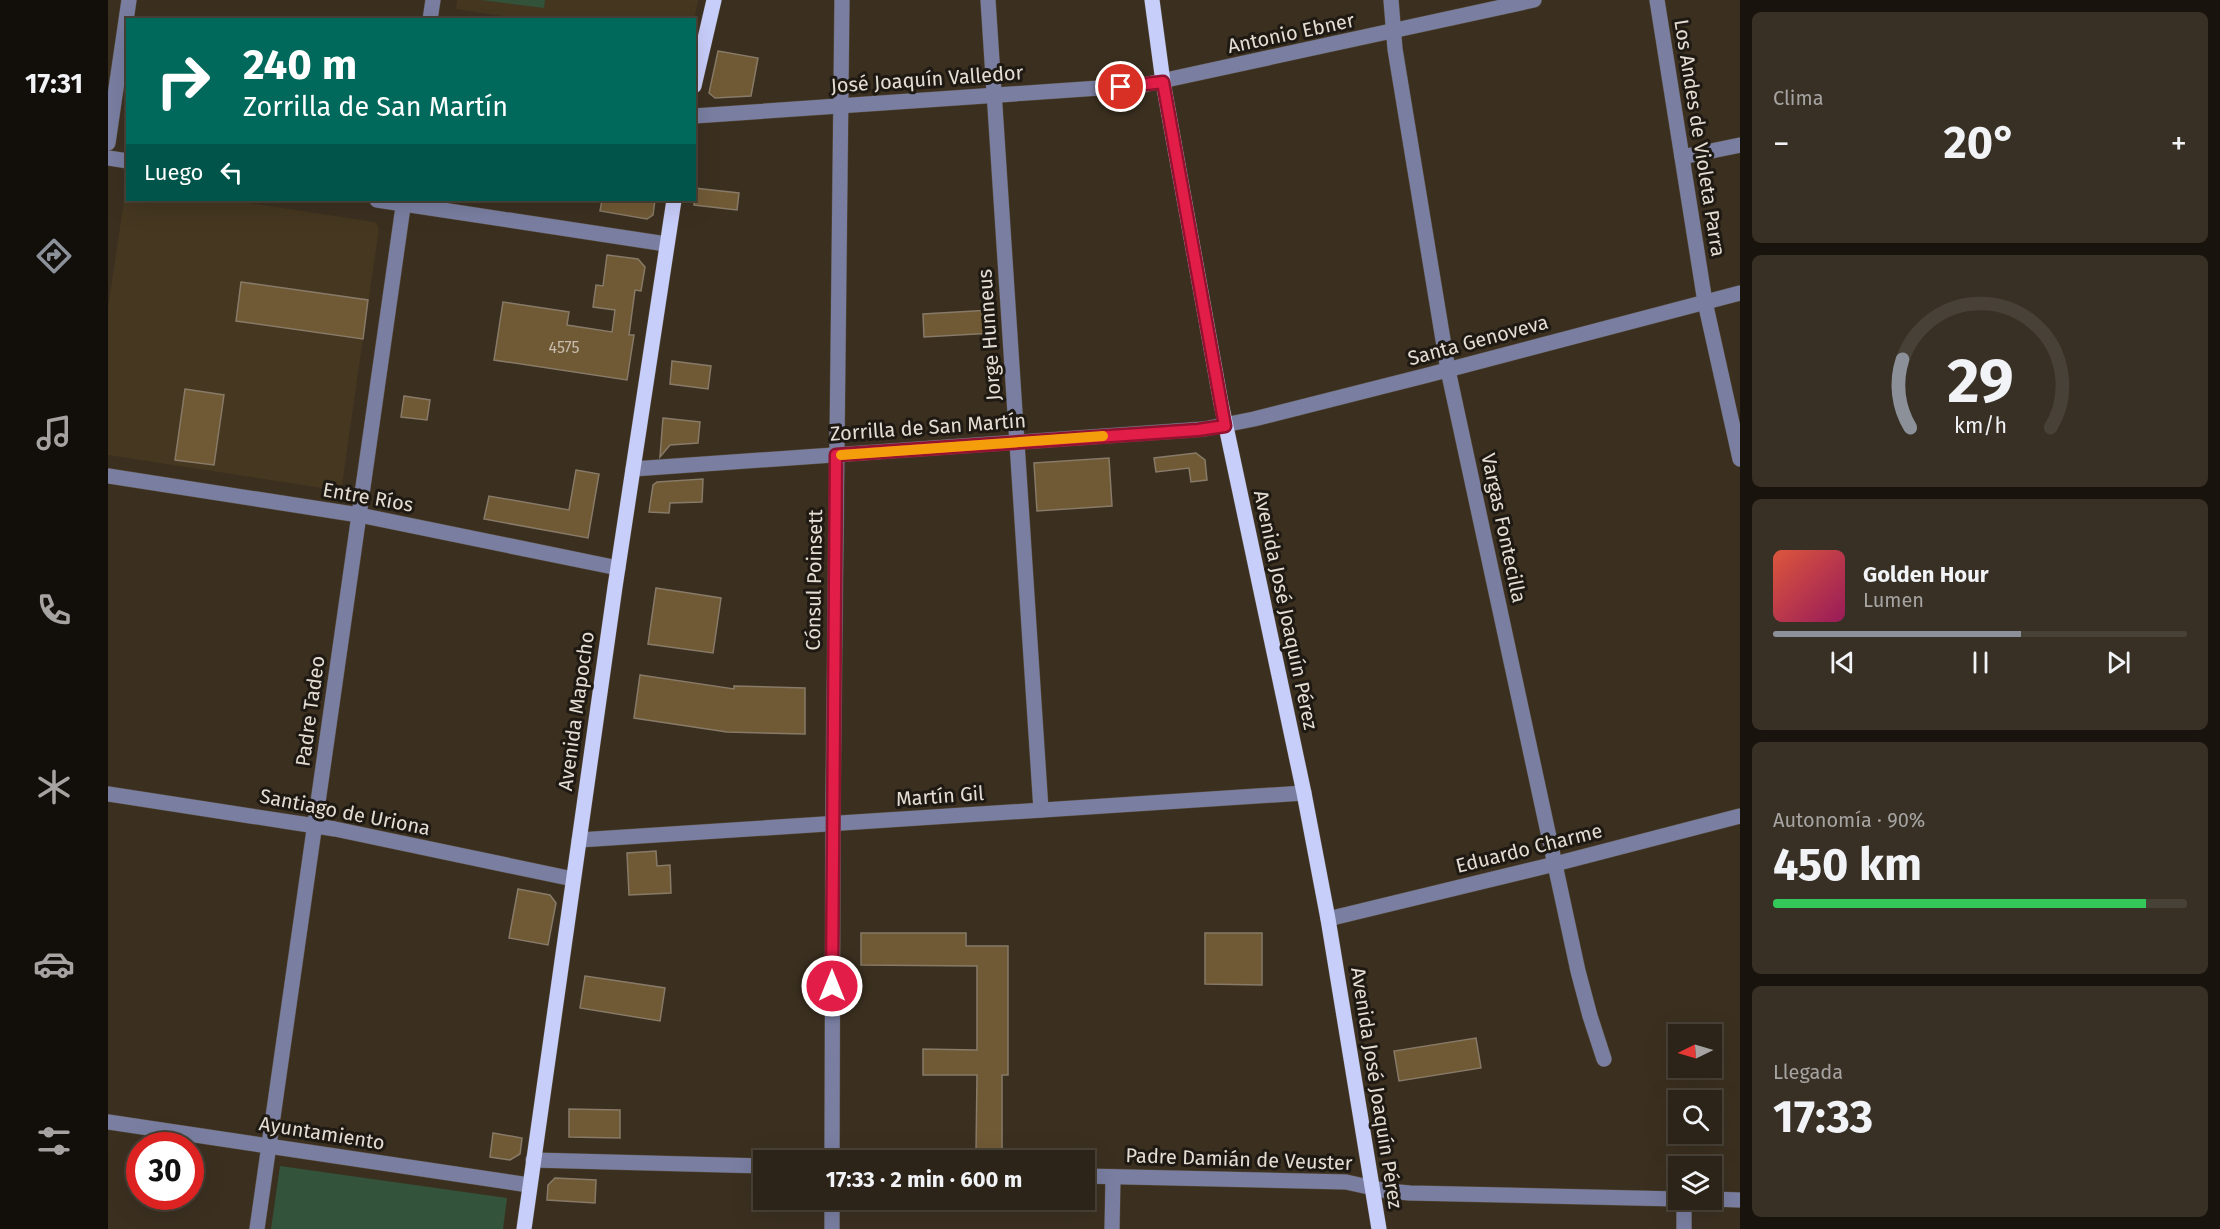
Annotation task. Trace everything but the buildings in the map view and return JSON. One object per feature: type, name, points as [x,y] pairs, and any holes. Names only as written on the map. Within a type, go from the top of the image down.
[{"type":"main road","points":[[696,77],[714,0]]},
{"type":"main road","name":"Avenida José Joaquín Pérez","points":[[1152,0],[1163,82],[1225,426],[1304,793],[1328,919],[1378,1229]]},
{"type":"main road","name":"Avenida Mapocho","points":[[524,1229],[618,568],[674,201]]},
{"type":"street","points":[[126,18],[129,0]]},
{"type":"street","points":[[430,18],[433,0]]},
{"type":"street","name":"Cónsul Poinsett","points":[[832,1150],[836,455],[842,0]]},
{"type":"street","name":"Jorge Hunneus","points":[[988,0],[1041,810]]},
{"type":"street","name":"Vargas Fontecilla","points":[[1391,0],[1394,32],[1448,370],[1584,994],[1604,1059]]},
{"type":"street","name":"Antonio Ebner","points":[[1163,82],[1534,0]]},
{"type":"street","name":"Los Andes de Violeta Parra","points":[[1657,0],[1705,302],[1740,459]]},
{"type":"street","points":[[108,143],[126,20]]},
{"type":"street","name":"José Joaquín Valledor","points":[[696,116],[1163,82]]},
{"type":"street","points":[[1682,157],[1740,145]]},
{"type":"street","points":[[108,158],[126,161]]},
{"type":"street","points":[[404,202],[666,244]]},
{"type":"street","name":"Padre Tadeo","points":[[257,1229],[404,202]]},
{"type":"street","name":"Santa Genoveva","points":[[1225,426],[1740,293]]},
{"type":"street","name":"Zorrilla de San Martín","points":[[633,469],[1198,430],[1225,426]]},
{"type":"street","name":"Entre Ríos","points":[[108,476],[359,515],[618,568]]},
{"type":"street","name":"Martín Gil","points":[[579,840],[1304,793]]},
{"type":"street","name":"Santiago de Uriona","points":[[108,794],[315,825],[573,879]]},
{"type":"street","name":"Eduardo Charme","points":[[1328,919],[1740,816]]},
{"type":"street","name":"Ayuntamiento","points":[[108,1122],[529,1185]]},
{"type":"street","points":[[533,1160],[753,1166]]},
{"type":"street","name":"Padre Damián de Veuster","points":[[1095,1176],[1346,1182],[1410,1193],[1668,1199]]},
{"type":"street","points":[[1112,1229],[1113,1176]]},
{"type":"street","points":[[1722,1199],[1740,1200]]},
{"type":"street","points":[[832,1210],[832,1229]]},
{"type":"street","points":[[1684,1210],[1684,1229]]},
{"type":"shaded area","points":[[457,0],[698,0],[694,18],[515,18],[456,9]]},
{"type":"shaded area","points":[[126,187],[126,201],[237,201],[375,222],[379,228],[342,485],[335,490],[108,455],[108,308]]},
{"type":"green space","points":[[481,0],[545,0],[544,8]]},
{"type":"green space","points":[[280,1166],[507,1198],[503,1229],[271,1229]]},
{"type":"slow traffic","points":[[841,455],[1103,436]]},
{"type":"route","points":[[832,986],[836,455],[1198,430],[1225,426],[1163,82],[1121,87]]}]
